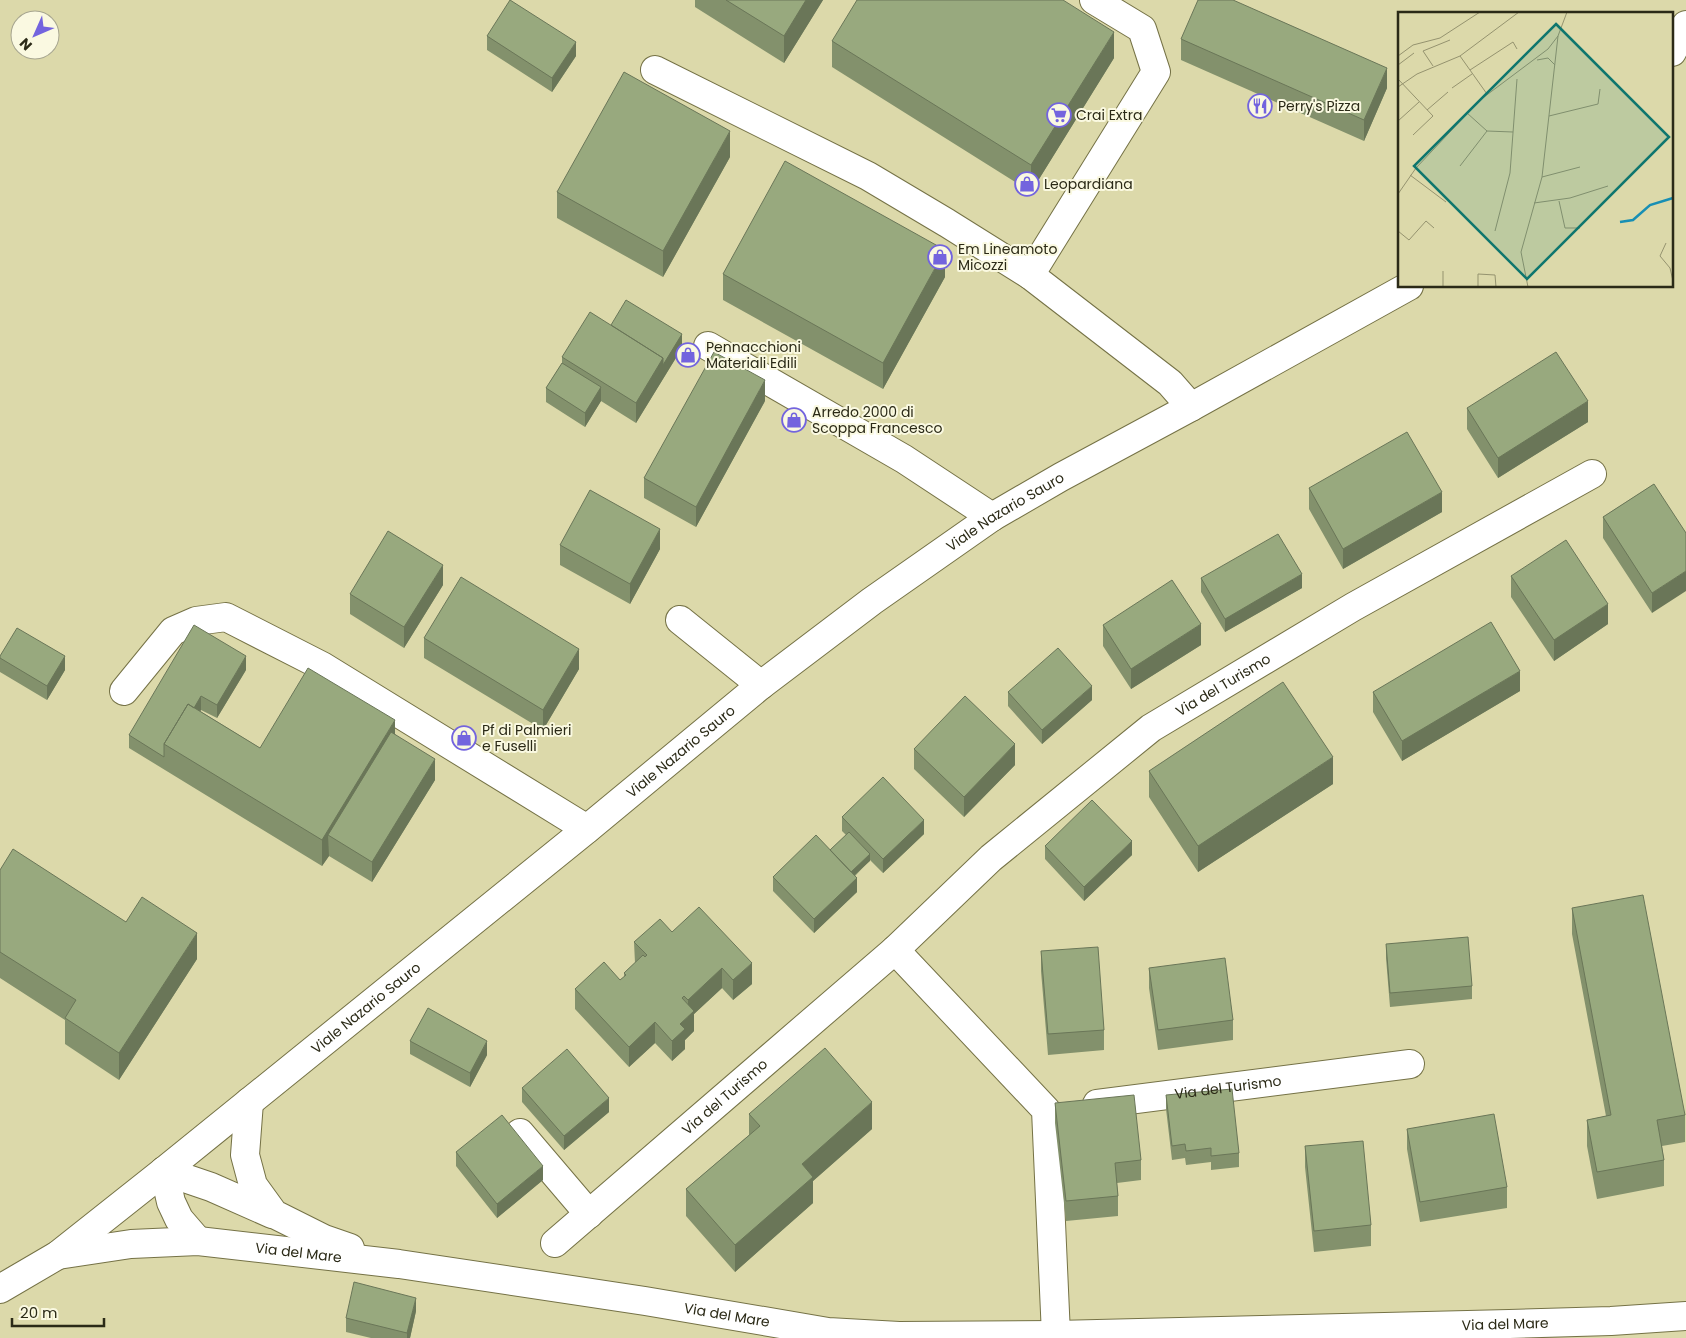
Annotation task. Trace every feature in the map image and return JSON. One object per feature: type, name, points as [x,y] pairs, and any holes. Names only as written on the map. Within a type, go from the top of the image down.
[{"type":"street","points":[[1030,275],[1156,72],[1142,29],[1094,0]]},
{"type":"street","points":[[1674,48],[1686,25]]},
{"type":"street","points":[[656,70],[868,176],[1030,275],[1170,383],[1191,407]]},
{"type":"street","name":"Viale Nazario Sauro","points":[[0,1289],[58,1254],[164,1172],[587,829],[761,685],[872,601],[992,517],[1061,477],[1405,288]]},
{"type":"street","points":[[708,346],[904,460],[992,517]]},
{"type":"street","name":"Via del Turismo","points":[[555,1243],[895,950],[991,858],[1151,728],[1353,607],[1592,474]]},
{"type":"street","points":[[124,691],[174,631],[196,621],[226,618],[322,666],[587,829]]},
{"type":"street","points":[[680,620],[761,685]]},
{"type":"street","points":[[895,950],[1046,1110],[1056,1334]]},
{"type":"street","name":"Via del Turismo","points":[[1046,1110],[1410,1064]]},
{"type":"street","name":"Via del Mare","points":[[249,1102],[245,1155],[253,1185],[274,1214]]},
{"type":"street","points":[[520,1133],[589,1214]]},
{"type":"street","points":[[164,1172],[171,1202],[179,1219],[198,1241]]},
{"type":"street","name":"Via del Mare","points":[[164,1172],[211,1187],[274,1214],[324,1239],[399,1264]]},
{"type":"street","name":"Via del Mare","points":[[58,1254],[131,1244],[198,1241],[399,1264],[645,1301],[827,1335],[1056,1334],[1593,1322],[1686,1316]]},
{"type":"building","points":[[510,0],[576,42],[552,78],[487,36]]},
{"type":"building","points":[[726,0],[806,0],[784,36]]},
{"type":"building","points":[[857,0],[1063,0],[1114,32],[1031,165],[832,41]]},
{"type":"building","points":[[1198,0],[1233,0],[1387,68],[1364,120],[1181,39]]},
{"type":"building","points":[[624,72],[730,131],[663,251],[557,192]]},
{"type":"building","points":[[785,161],[945,250],[883,363],[723,274]]},
{"type":"building","points":[[626,300],[682,334],[663,365],[663,358],[611,325]]},
{"type":"building","points":[[590,312],[663,358],[636,403],[562,357]]},
{"type":"building","points":[[714,352],[765,380],[696,507],[644,478]]},
{"type":"building","points":[[1556,352],[1588,401],[1498,458],[1467,408]]},
{"type":"building","points":[[562,363],[601,387],[585,413],[546,388]]},
{"type":"building","points":[[1407,432],[1442,492],[1343,549],[1309,488]]},
{"type":"building","points":[[1654,484],[1686,533],[1686,571],[1652,593],[1603,517]]},
{"type":"building","points":[[590,490],[660,529],[630,584],[560,545]]},
{"type":"building","points":[[388,531],[443,565],[404,627],[350,594]]},
{"type":"building","points":[[1278,534],[1302,574],[1225,619],[1201,578]]},
{"type":"building","points":[[1566,540],[1608,604],[1554,640],[1511,576]]},
{"type":"building","points":[[461,577],[579,649],[543,710],[424,638]]},
{"type":"building","points":[[1172,580],[1201,624],[1131,669],[1103,625]]},
{"type":"building","points":[[1491,622],[1520,671],[1402,741],[1373,692]]},
{"type":"building","points":[[194,625],[246,656],[217,705],[201,696],[194,708],[188,704],[164,744],[164,757],[129,735]]},
{"type":"building","points":[[17,628],[65,656],[47,686],[0,658]]},
{"type":"building","points":[[1058,648],[1092,686],[1042,730],[1008,692]]},
{"type":"building","points":[[308,668],[395,720],[322,840],[164,744],[188,704],[260,748]]},
{"type":"building","points":[[1283,682],[1333,757],[1198,846],[1149,771]]},
{"type":"building","points":[[965,696],[1015,744],[964,797],[914,749]]},
{"type":"building","points":[[391,732],[435,759],[372,862],[328,835]]},
{"type":"building","points":[[883,777],[924,820],[883,859],[842,817]]},
{"type":"building","points":[[1092,800],[1132,841],[1084,887],[1045,846]]},
{"type":"building","points":[[849,832],[870,854],[851,872],[830,850]]},
{"type":"building","points":[[816,835],[857,878],[814,919],[773,877]]},
{"type":"building","points":[[13,849],[126,922],[142,897],[197,933],[119,1053],[65,1018],[76,1000],[0,952],[0,870]]},
{"type":"building","points":[[1643,895],[1685,1115],[1657,1120],[1664,1160],[1597,1172],[1587,1120],[1611,1115],[1572,908]]},
{"type":"building","points":[[699,907],[752,963],[733,980],[722,968],[688,1000],[684,996],[682,998],[694,1011],[680,1024],[685,1029],[672,1041],[655,1022],[629,1047],[575,989],[604,962],[620,980],[626,975],[624,973],[643,955],[645,957],[647,955],[634,942],[660,919],[672,932]]},
{"type":"building","points":[[1468,937],[1472,986],[1390,993],[1386,944]]},
{"type":"building","points":[[1098,947],[1104,1030],[1048,1034],[1041,951]]},
{"type":"building","points":[[1225,958],[1233,1020],[1158,1030],[1149,968]]},
{"type":"building","points":[[428,1008],[487,1041],[470,1073],[410,1041]]},
{"type":"building","points":[[825,1048],[872,1102],[802,1164],[813,1177],[735,1245],[686,1189],[760,1126],[749,1114]]},
{"type":"building","points":[[567,1049],[609,1098],[564,1136],[522,1088]]},
{"type":"building","points":[[1232,1089],[1239,1153],[1211,1156],[1211,1148],[1186,1151],[1185,1144],[1172,1146],[1166,1095]]},
{"type":"building","points":[[1134,1095],[1141,1160],[1115,1163],[1118,1196],[1066,1201],[1055,1103]]},
{"type":"building","points":[[1494,1114],[1507,1187],[1420,1202],[1407,1129]]},
{"type":"building","points":[[502,1115],[543,1166],[497,1204],[456,1152]]},
{"type":"building","points":[[1363,1141],[1371,1225],[1314,1231],[1305,1146]]},
{"type":"building","points":[[354,1282],[416,1298],[407,1333],[346,1318]]},
{"type":"place","name":"Perry's Pizza","points":[[1260,106]]},
{"type":"place","name":"Crai Extra","points":[[1059,115]]},
{"type":"place","name":"Leopardiana","points":[[1027,184]]},
{"type":"place","name":"Em Lineamoto Micozzi","points":[[940,257]]},
{"type":"place","name":"Pennacchioni Materiali Edili","points":[[688,355]]},
{"type":"place","name":"Arredo 2000 di Scoppa Francesco","points":[[794,420]]},
{"type":"place","name":"Pf di Palmieri e Fuselli","points":[[464,738]]}]
